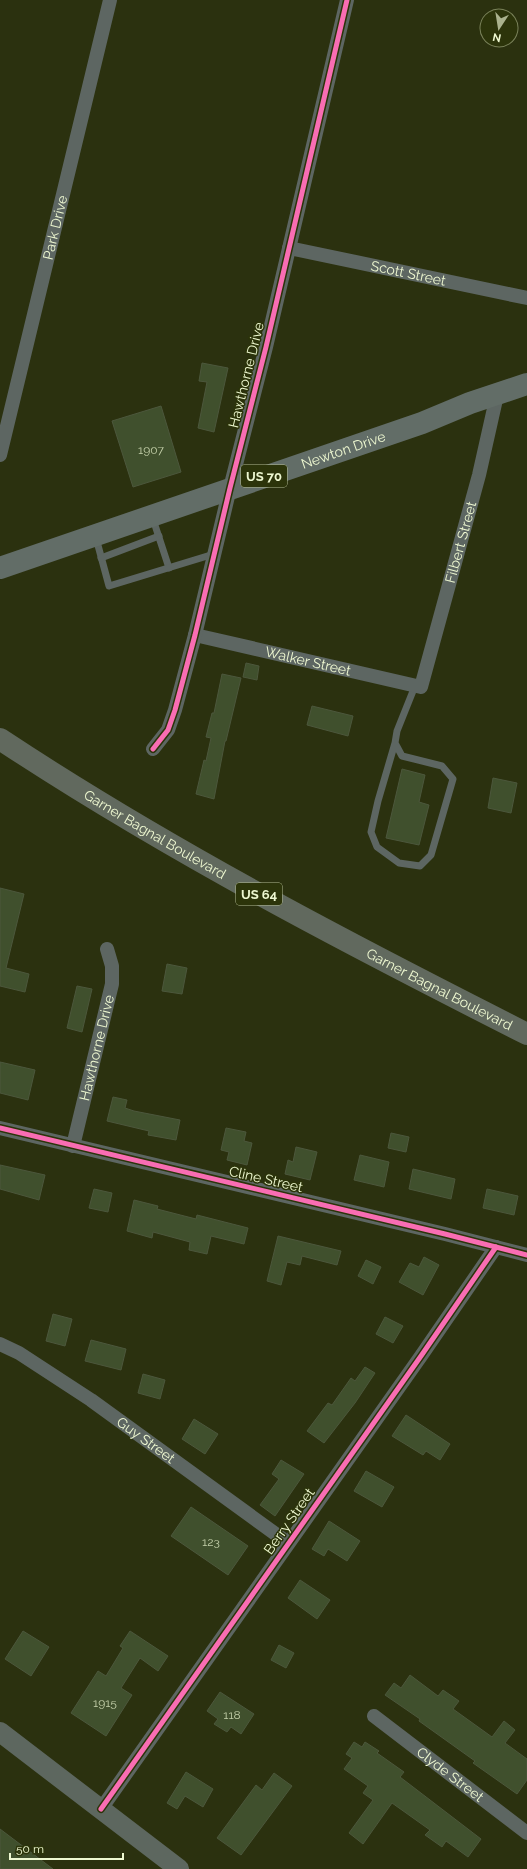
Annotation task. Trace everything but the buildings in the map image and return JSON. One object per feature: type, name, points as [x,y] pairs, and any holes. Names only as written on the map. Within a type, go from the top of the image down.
[{"type":"highway","name":"Garner Bagnal Boulevard","points":[[0,738],[53,774],[271,901],[527,1034]]},
{"type":"main road","name":"Newton Drive","points":[[0,568],[95,534],[422,423],[470,403],[527,384]]},
{"type":"main road","points":[[0,1732],[179,1869]]},
{"type":"street","name":"Park Drive","points":[[0,455],[110,0]]},
{"type":"street","name":"Hawthorne Drive","points":[[153,749],[168,730],[175,710],[195,635],[289,248],[347,0]]},
{"type":"street","name":"Scott Street","points":[[289,248],[527,298]]},
{"type":"street","name":"Filbert Street","points":[[418,686],[479,475],[497,395]]},
{"type":"street","name":"Walker Street","points":[[195,635],[418,686]]},
{"type":"street","name":"Hawthorne Drive","points":[[73,1146],[112,984],[112,966],[107,949]]},
{"type":"street","name":"Cline Street","points":[[0,1128],[527,1255]]},
{"type":"street","name":"Berry Street","points":[[101,1810],[421,1356],[496,1247]]},
{"type":"street","name":"Guy Street","points":[[0,1344],[19,1353],[91,1400],[288,1543]]},
{"type":"street","name":"Clyde Street","points":[[374,1716],[527,1833]]},
{"type":"lane","points":[[152,515],[169,568]]},
{"type":"lane","points":[[95,534],[108,586],[214,554]]},
{"type":"lane","points":[[101,558],[159,536]]},
{"type":"lane","points":[[396,743],[402,756],[442,766],[453,779],[431,855],[420,866],[399,863],[377,847],[371,832],[378,801],[396,743],[397,731],[418,686]]},
{"type":"cycle path","points":[[153,749],[168,730],[175,710],[195,635],[230,488],[266,347],[347,0]]},
{"type":"cycle path","points":[[0,1128],[445,1234],[527,1255]]},
{"type":"cycle path","points":[[101,1809],[421,1356],[496,1247]]}]
